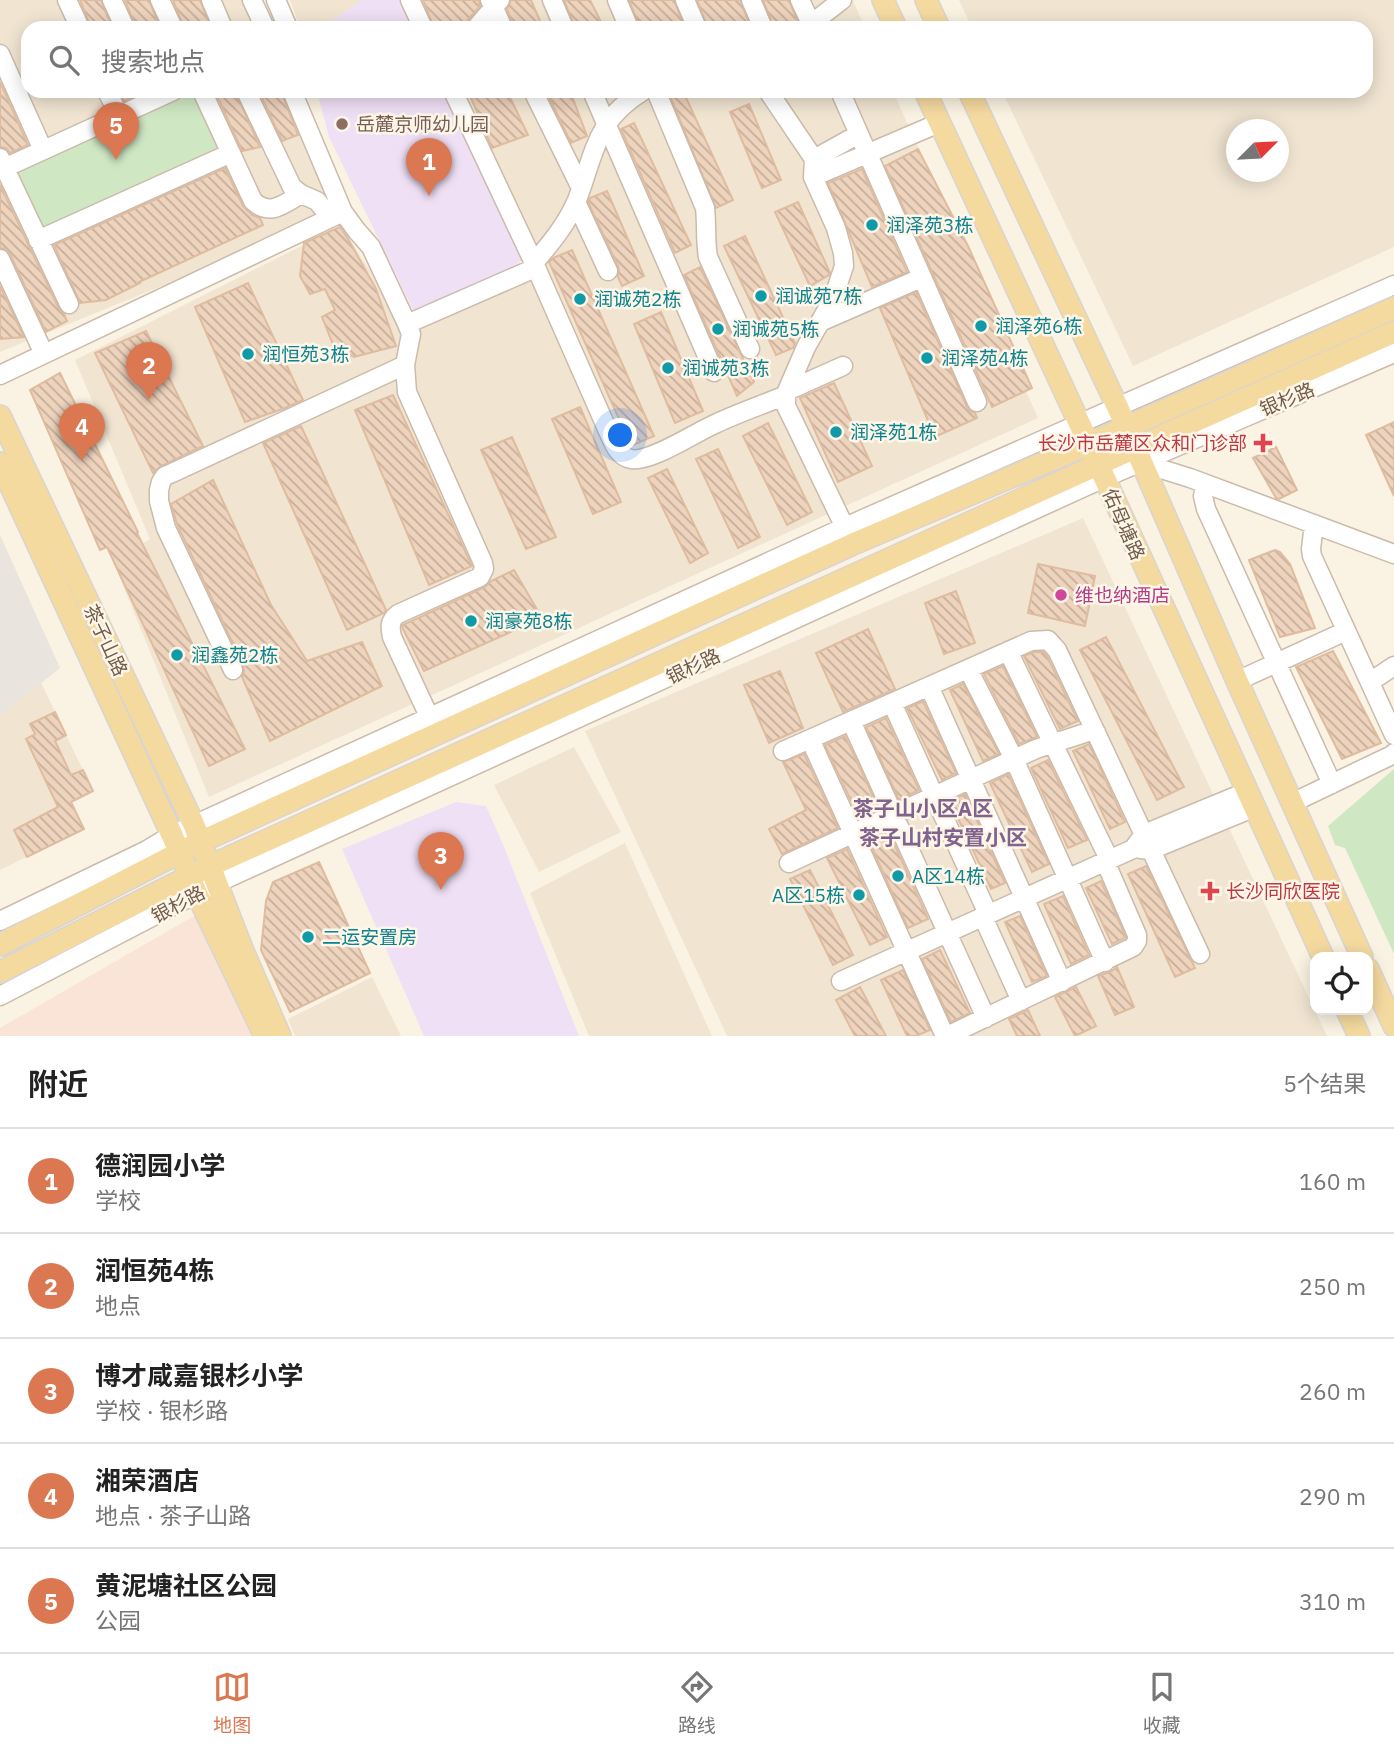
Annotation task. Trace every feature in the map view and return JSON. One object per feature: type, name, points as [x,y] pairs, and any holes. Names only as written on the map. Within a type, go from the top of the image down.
[{"type":"main road","points":[[883,0],[893,21]]},
{"type":"main road","points":[[926,0],[936,21]]},
{"type":"main road","name":"佑母塘路","points":[[928,98],[1321,952]]},
{"type":"main road","points":[[972,98],[1122,418],[1360,952]]},
{"type":"main road","name":"银杉路","points":[[0,945],[197,833],[849,536],[1089,444],[1122,418],[1394,307]]},
{"type":"main road","name":"银杉路","points":[[0,972],[1101,471],[1139,457],[1394,332]]},
{"type":"main road","name":"茶子山路","points":[[0,416],[197,833],[280,1036]]},
{"type":"main road","name":"茶子山路","points":[[0,463],[265,1036]]},
{"type":"main road","points":[[1373,980],[1394,1026]]},
{"type":"main road","points":[[1349,1015],[1359,1036]]},
{"type":"street","points":[[67,0],[77,21]]},
{"type":"street","points":[[112,0],[122,21]]},
{"type":"street","points":[[160,0],[170,21]]},
{"type":"street","points":[[211,0],[220,21]]},
{"type":"street","points":[[252,0],[262,21]]},
{"type":"street","points":[[276,0],[285,21]]},
{"type":"street","points":[[410,0],[420,21]]},
{"type":"street","points":[[552,0],[561,21]]},
{"type":"street","points":[[617,0],[626,21]]},
{"type":"street","points":[[685,0],[694,21]]},
{"type":"street","points":[[751,0],[761,21]]},
{"type":"street","points":[[800,0],[810,21]]},
{"type":"street","points":[[818,21],[842,0]]},
{"type":"street","points":[[481,21],[494,2]]},
{"type":"street","points":[[494,2],[501,21]]},
{"type":"street","points":[[0,54],[43,150]]},
{"type":"street","points":[[110,98],[119,116]]},
{"type":"street","points":[[69,304],[1,165],[43,150],[153,98]]},
{"type":"street","points":[[205,98],[253,201],[265,209],[278,207],[301,194]]},
{"type":"street","points":[[249,98],[292,187],[337,215],[371,247],[411,334],[405,365],[407,392],[481,556],[484,569],[476,580],[398,614],[390,623],[392,637],[433,725]]},
{"type":"street","points":[[295,98],[337,215]]},
{"type":"street","points":[[456,98],[608,431],[623,457],[640,459],[677,444],[713,424],[843,366]]},
{"type":"street","points":[[536,98],[608,271]]},
{"type":"street","points":[[595,98],[714,372]]},
{"type":"street","points":[[407,324],[535,266],[558,234],[578,195],[596,142],[606,124],[632,98]]},
{"type":"street","points":[[659,98],[705,208],[708,257],[750,349]]},
{"type":"street","points":[[772,98],[814,168],[843,253],[844,266],[833,299],[797,366],[787,393],[786,406],[849,536]]},
{"type":"street","points":[[843,98],[977,402]]},
{"type":"street","points":[[814,168],[868,153],[940,123]]},
{"type":"street","points":[[814,168],[859,134]]},
{"type":"street","points":[[38,240],[231,153]]},
{"type":"street","points":[[0,375],[337,215]]},
{"type":"street","points":[[0,259],[44,354]]},
{"type":"street","points":[[820,322],[921,278]]},
{"type":"street","name":"银杉路","points":[[849,536],[1080,425],[1122,418],[1394,285]]},
{"type":"street","name":"银杉路","points":[[1139,457],[1394,353]]},
{"type":"street","points":[[233,670],[166,528],[159,501],[161,482],[172,473],[405,365]]},
{"type":"street","points":[[1139,457],[1394,554]]},
{"type":"street","points":[[1206,484],[1203,496],[1206,509],[1332,784]]},
{"type":"street","points":[[1314,524],[1312,556],[1394,735]]},
{"type":"street","points":[[1237,681],[1346,631]]},
{"type":"street","points":[[783,751],[1008,651],[1037,640],[1048,640],[1057,650],[1096,732],[1143,844],[1200,954]]},
{"type":"street","points":[[810,739],[905,952],[946,1036],[1105,962],[1133,947],[1137,941],[1107,860],[1008,651]]},
{"type":"street","points":[[1370,682],[1394,666]]},
{"type":"street","points":[[968,669],[1014,759],[1105,962]]},
{"type":"street","points":[[929,686],[1062,982]]},
{"type":"street","points":[[892,703],[1021,1001]]},
{"type":"street","points":[[851,721],[986,1018]]},
{"type":"street","points":[[789,863],[1014,759],[1052,743],[1087,732],[1096,732]]},
{"type":"street","points":[[1292,803],[1394,753]]},
{"type":"street","points":[[841,981],[1143,844],[1250,800]]},
{"type":"street","name":"银杉路","points":[[0,922],[147,849],[176,843]]},
{"type":"street","name":"银杉路","points":[[0,996],[193,884]]},
{"type":"shaded area","points":[[0,0],[252,0],[261,21],[21,21],[21,98],[294,98],[343,212],[0,352]]},
{"type":"shaded area","points":[[290,0],[362,0],[330,21],[298,21]]},
{"type":"shaded area","points":[[362,0],[404,0],[414,21],[330,21]]},
{"type":"shaded area","points":[[404,0],[853,0],[862,21],[414,21]]},
{"type":"shaded area","points":[[959,0],[1394,0],[1394,247],[1133,366],[1005,98],[1373,98],[1373,21],[969,21]]},
{"type":"shaded area","points":[[319,98],[452,98],[530,256],[418,320],[329,137]]},
{"type":"shaded area","points":[[451,98],[896,98],[1038,418],[209,797],[113,561],[150,539],[75,360],[341,226],[411,333],[533,264]]},
{"type":"shaded area","points":[[1083,518],[1310,1000],[1310,1015],[1317,1015],[1327,1036],[727,1036],[585,731]]},
{"type":"shaded area","points":[[0,535],[60,668],[0,716]]},
{"type":"shaded area","points":[[38,676],[93,791],[71,802],[84,829],[0,870],[0,708]]},
{"type":"shaded area","points":[[574,747],[621,832],[539,872],[494,785]]},
{"type":"shaded area","points":[[456,802],[486,806],[579,1036],[424,1036],[342,849]]},
{"type":"shaded area","points":[[625,843],[712,1036],[589,1036],[530,893]]},
{"type":"shaded area","points":[[199,913],[256,1036],[0,1036],[0,1028]]},
{"type":"shaded area","points":[[372,977],[401,1036],[295,1036],[288,1019]]},
{"type":"green space","points":[[171,98],[198,98],[220,151],[41,235],[10,169]]},
{"type":"green space","points":[[1394,769],[1394,954],[1345,848],[1335,845],[1328,826]]},
{"type":"building","points":[[80,0],[101,0],[109,21],[88,21]]},
{"type":"building","points":[[125,0],[149,0],[157,21],[133,21]]},
{"type":"building","points":[[173,0],[200,0],[208,21],[181,21]]},
{"type":"building","points":[[423,0],[479,0],[480,6],[467,21],[431,21]]},
{"type":"building","points":[[511,0],[531,0],[540,21],[511,21],[507,9]]},
{"type":"building","points":[[564,0],[590,0],[600,21],[572,21]]},
{"type":"building","points":[[629,0],[674,0],[682,21],[637,21]]},
{"type":"building","points":[[697,0],[740,0],[748,21],[705,21]]},
{"type":"building","points":[[763,0],[789,0],[797,21],[771,21]]},
{"type":"building","points":[[0,82],[28,145],[10,153],[6,148],[0,147]]},
{"type":"building","points":[[218,98],[238,98],[260,147],[242,151]]},
{"type":"building","points":[[262,98],[284,98],[298,135],[282,141]]},
{"type":"building","points":[[471,98],[510,98],[528,135],[492,148]]},
{"type":"building","points":[[549,98],[573,98],[587,136],[571,143]]},
{"type":"building","points":[[671,98],[686,98],[733,200],[716,208]]},
{"type":"building","points":[[749,104],[781,180],[762,188],[730,112]]},
{"type":"building","points":[[634,123],[691,245],[675,253],[621,129]]},
{"type":"building","name":"润泽苑6栋","points":[[918,149],[968,246],[1032,388],[992,407],[885,166]]},
{"type":"building","points":[[225,168],[243,206],[252,215],[260,218],[263,225],[106,300],[80,303],[54,245]]},
{"type":"building","name":"润泽苑3栋","points":[[862,169],[907,272],[872,287],[828,183]]},
{"type":"building","points":[[0,185],[67,321],[46,332],[10,254],[6,249],[0,248]]},
{"type":"building","points":[[607,191],[644,276],[622,286],[618,277],[618,266],[588,202],[590,198]]},
{"type":"building","points":[[798,202],[830,273],[810,286],[775,212]]},
{"type":"building","points":[[340,227],[376,289],[396,346],[354,357],[334,347],[322,317],[335,310],[325,289],[310,294],[300,276],[304,243]]},
{"type":"building","name":"润诚苑7栋","points":[[745,236],[795,343],[793,348],[776,355],[724,246]]},
{"type":"building","points":[[572,250],[654,436],[631,446],[549,262]]},
{"type":"building","name":"润诚苑5栋","points":[[700,267],[754,382],[737,396],[684,275]]},
{"type":"building","name":"润恒苑3栋","points":[[248,283],[303,400],[245,422],[195,307]]},
{"type":"building","points":[[0,286],[24,337],[0,339]]},
{"type":"building","name":"润泽苑4栋","points":[[916,292],[967,407],[977,418],[935,437],[880,308]]},
{"type":"building","name":"润诚苑3栋","points":[[661,312],[703,411],[675,423],[634,324]]},
{"type":"building","points":[[146,331],[203,446],[161,466],[153,473],[95,353]]},
{"type":"building","points":[[60,373],[245,749],[209,766],[107,547],[100,550],[30,390]]},
{"type":"building","name":"润泽苑1栋","points":[[834,383],[872,466],[838,482],[800,398]]},
{"type":"building","points":[[393,395],[472,566],[429,585],[355,410]]},
{"type":"building","points":[[580,407],[621,502],[593,514],[552,419]]},
{"type":"building","points":[[1394,422],[1394,496],[1366,435]]},
{"type":"building","points":[[768,423],[812,512],[787,525],[743,436]]},
{"type":"building","points":[[301,426],[386,610],[347,630],[263,443]]},
{"type":"building","points":[[512,437],[556,537],[526,549],[481,450]]},
{"type":"building","points":[[1276,447],[1297,490],[1279,499],[1253,458]]},
{"type":"building","points":[[718,449],[760,537],[738,548],[696,459]]},
{"type":"building","points":[[667,469],[708,553],[690,563],[648,478]]},
{"type":"building","points":[[213,480],[271,605],[307,661],[362,642],[382,686],[270,741],[242,677],[243,665],[177,524],[171,504]]},
{"type":"building","points":[[1275,550],[1290,564],[1315,628],[1280,637],[1249,560]]},
{"type":"building","name":"维也纳酒店","points":[[1038,564],[1095,576],[1085,626],[1028,613]]},
{"type":"building","name":"润豪苑8栋","points":[[514,570],[542,618],[424,671],[403,625],[485,587],[491,581]]},
{"type":"building","points":[[956,591],[975,643],[944,654],[925,603]]},
{"type":"building","points":[[868,629],[895,689],[843,712],[816,653]]},
{"type":"building","points":[[1106,637],[1184,787],[1157,800],[1080,650]]},
{"type":"building","points":[[1333,651],[1381,743],[1342,759],[1296,667]]},
{"type":"building","points":[[1043,652],[1047,656],[1078,721],[1060,729],[1024,656]]},
{"type":"building","points":[[1003,666],[1037,737],[1019,744],[984,674]]},
{"type":"building","points":[[780,671],[803,728],[769,743],[744,685]]},
{"type":"building","points":[[963,684],[999,754],[983,761],[950,690]]},
{"type":"building","points":[[923,701],[956,773],[942,780],[907,708]]},
{"type":"building","points":[[55,712],[66,735],[55,741],[71,775],[83,770],[93,791],[71,802],[84,829],[27,857],[14,830],[58,807],[26,739],[35,734],[30,724]]},
{"type":"building","points":[[886,718],[919,790],[899,800],[866,727]]},
{"type":"building","points":[[845,736],[879,809],[859,818],[825,745]]},
{"type":"building","points":[[1089,744],[1125,822],[1110,829],[1073,751]]},
{"type":"building","points":[[804,754],[838,828],[782,854],[769,829],[806,810],[783,762]]},
{"type":"building","points":[[1048,760],[1087,840],[1068,848],[1031,768]]},
{"type":"building","points":[[1008,774],[1049,864],[1032,872],[990,783]]},
{"type":"building","points":[[965,794],[1005,883],[991,889],[950,801]]},
{"type":"building","name":"A区14栋","points":[[888,830],[928,919],[908,928],[868,839]]},
{"type":"building","name":"A区15栋","points":[[847,849],[887,937],[870,945],[827,858]]},
{"type":"building","name":"二运安置房","points":[[319,862],[370,973],[290,1012],[261,950],[266,901],[273,882]]},
{"type":"building","points":[[1146,866],[1195,968],[1175,977],[1128,874]]},
{"type":"building","points":[[810,870],[853,955],[833,965],[790,879]]},
{"type":"building","points":[[1101,881],[1126,937],[1112,944],[1086,888]]},
{"type":"building","points":[[1063,896],[1089,955],[1071,964],[1044,904]]},
{"type":"building","points":[[1020,916],[1047,976],[1032,982],[1005,922]]},
{"type":"building","points":[[940,950],[970,1013],[951,1022],[922,959]]},
{"type":"building","points":[[1117,967],[1134,1007],[1115,1015],[1098,976]]},
{"type":"building","points":[[903,970],[930,1030],[916,1036],[907,1036],[881,980]]},
{"type":"building","points":[[860,987],[886,1036],[855,1036],[836,1000]]},
{"type":"building","points":[[1076,987],[1096,1026],[1075,1036],[1055,997]]},
{"type":"building","points":[[1028,1010],[1040,1036],[1017,1036],[1009,1019]]},
{"type":"place","name":"岳麓京师幼儿园","points":[[342,124]]},
{"type":"place","name":"黄泥塘社区公园","points":[[116,160]]},
{"type":"place","name":"德润园小学","points":[[429,196]]},
{"type":"place","name":"润泽苑3栋","points":[[872,225]]},
{"type":"place","name":"润诚苑7栋","points":[[761,296]]},
{"type":"place","name":"润诚苑2栋","points":[[580,299]]},
{"type":"place","name":"润泽苑6栋","points":[[981,326]]},
{"type":"place","name":"润诚苑5栋","points":[[718,329]]},
{"type":"place","name":"润恒苑3栋","points":[[248,354]]},
{"type":"place","name":"润泽苑4栋","points":[[927,358]]},
{"type":"place","name":"润诚苑3栋","points":[[668,368]]},
{"type":"place","name":"润恒苑4栋","points":[[149,400]]},
{"type":"place","name":"润泽苑1栋","points":[[836,432]]},
{"type":"place","name":"长沙市岳麓区众和门诊部","points":[[1263,443]]},
{"type":"place","name":"湘荣酒店","points":[[82,461]]},
{"type":"place","name":"维也纳酒店","points":[[1061,595]]},
{"type":"place","name":"润豪苑8栋","points":[[471,621]]},
{"type":"place","name":"润鑫苑2栋","points":[[177,655]]},
{"type":"place","name":"A区14栋","points":[[898,876]]},
{"type":"place","name":"博才咸嘉银杉小学","points":[[441,890]]},
{"type":"place","name":"长沙同欣医院","points":[[1210,891]]},
{"type":"place","name":"A区15栋","points":[[859,895]]},
{"type":"place","name":"二运安置房","points":[[308,937]]},
{"type":"district","name":"茶子山小区A区","points":[[923,808]]},
{"type":"district","name":"茶子山村安置小区","points":[[943,837]]}]
